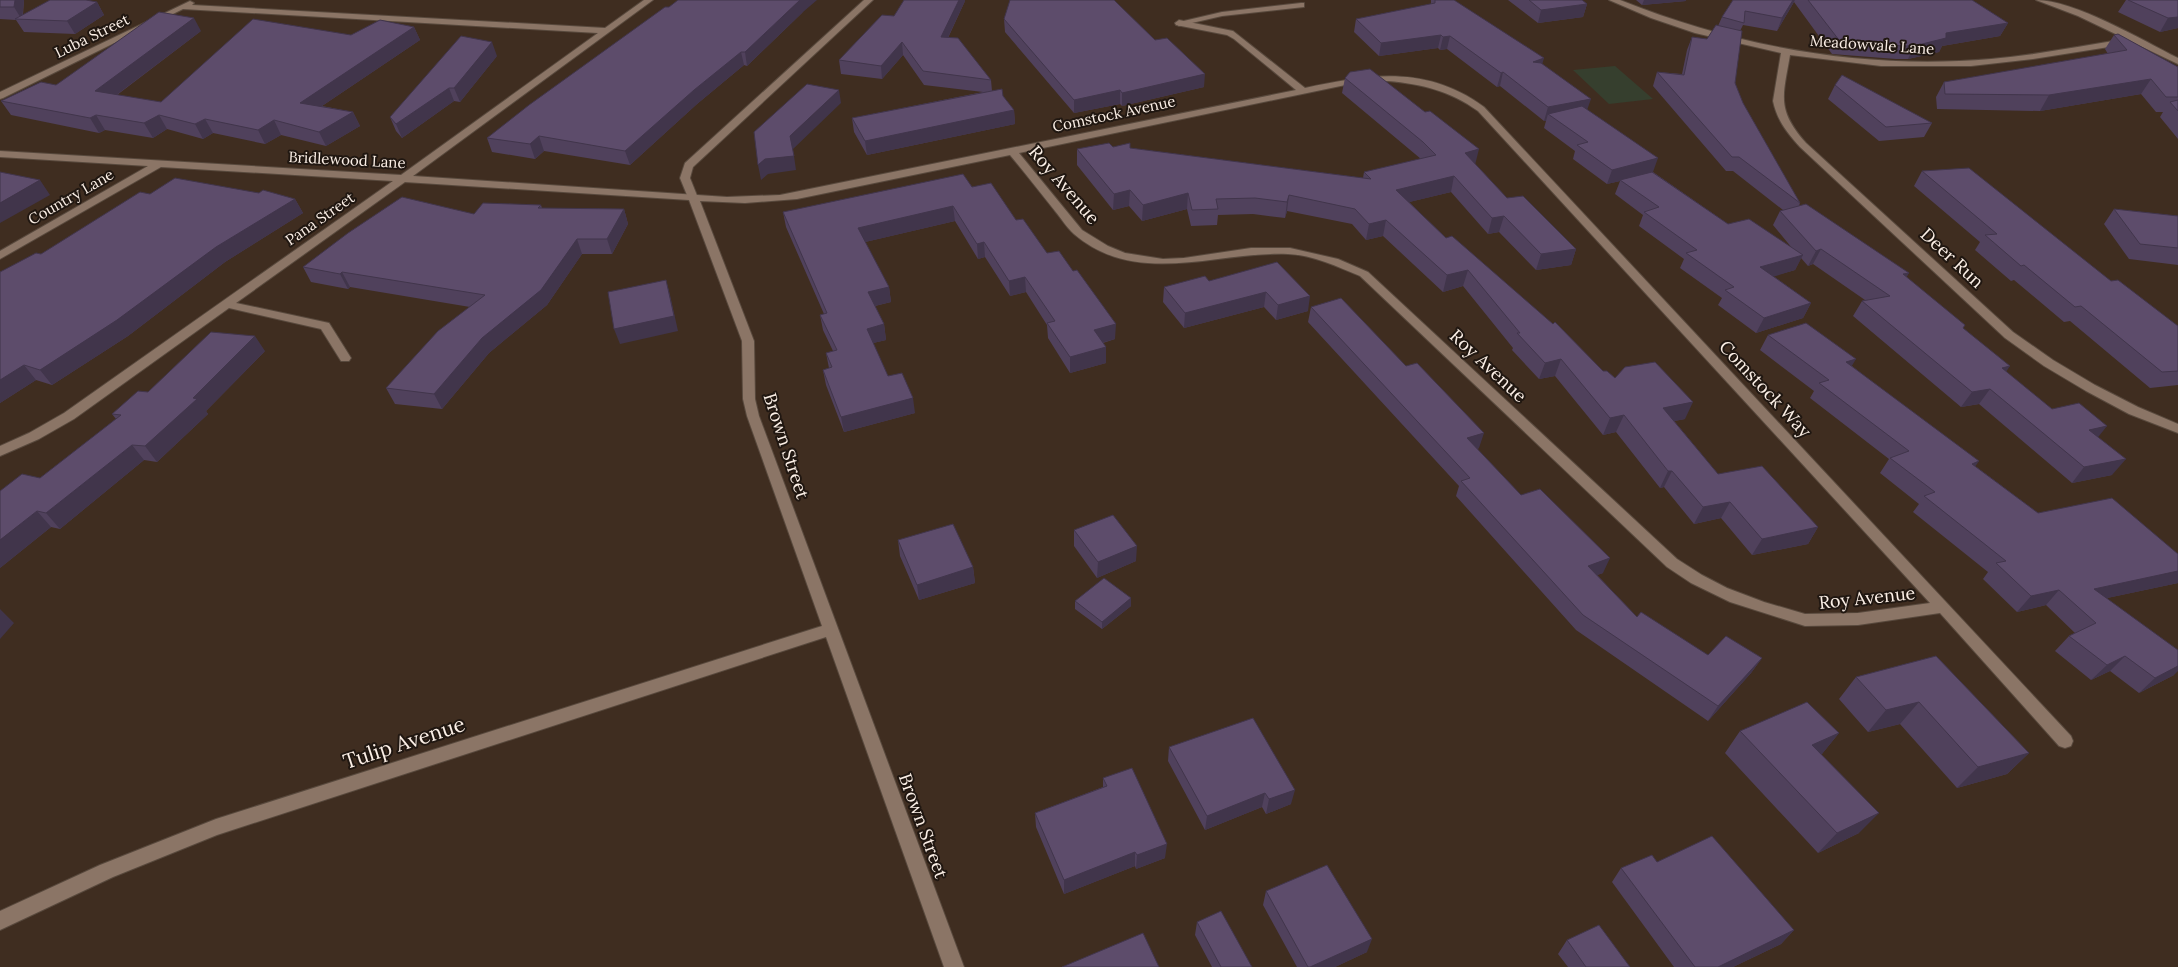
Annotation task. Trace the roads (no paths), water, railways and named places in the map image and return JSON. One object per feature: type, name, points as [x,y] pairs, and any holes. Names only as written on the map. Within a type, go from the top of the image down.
[{"type":"street","name":"Luba Street","points":[[0,96],[196,0]]},
{"type":"street","name":"Pana Street","points":[[0,451],[34,436],[70,416],[650,0]]},
{"type":"street","name":"Brown Street","points":[[869,0],[689,165],[684,179],[745,330],[750,351],[749,399],[753,416],[954,967]]},
{"type":"street","name":"Meadowvale Lane","points":[[1613,0],[1685,27],[1786,51],[1876,62],[1958,64],[2024,58],[2136,40]]},
{"type":"street","points":[[2040,0],[2080,14],[2178,61]]},
{"type":"street","points":[[1301,6],[1222,14],[1179,22],[1230,33],[1302,90]]},
{"type":"street","points":[[183,7],[607,31]]},
{"type":"street","name":"Deer Run","points":[[1786,51],[1778,101],[1779,109],[1786,125],[1803,145],[2016,340],[2054,367],[2115,402],[2178,430]]},
{"type":"street","name":"Comstock Avenue","points":[[693,198],[754,200],[785,198],[1302,90],[1373,78],[1424,83]]},
{"type":"street","name":"Comstock Way","points":[[1424,83],[1453,91],[1472,102],[1481,110],[2065,741]]},
{"type":"street","name":"Roy Avenue","points":[[1012,151],[1078,232],[1104,248],[1123,256],[1155,261],[1184,261],[1251,251],[1290,251],[1334,261],[1364,274],[1672,564],[1692,578],[1718,592],[1749,604],[1808,621],[1838,621],[1943,607]]},
{"type":"street","name":"Bridlewood Lane","points":[[0,154],[656,194],[693,198]]},
{"type":"street","name":"Country Lane","points":[[0,256],[156,165]]},
{"type":"street","points":[[227,304],[325,326],[345,358]]},
{"type":"street","name":"Tulip Avenue","points":[[0,921],[141,855],[216,827],[830,629]]}]
